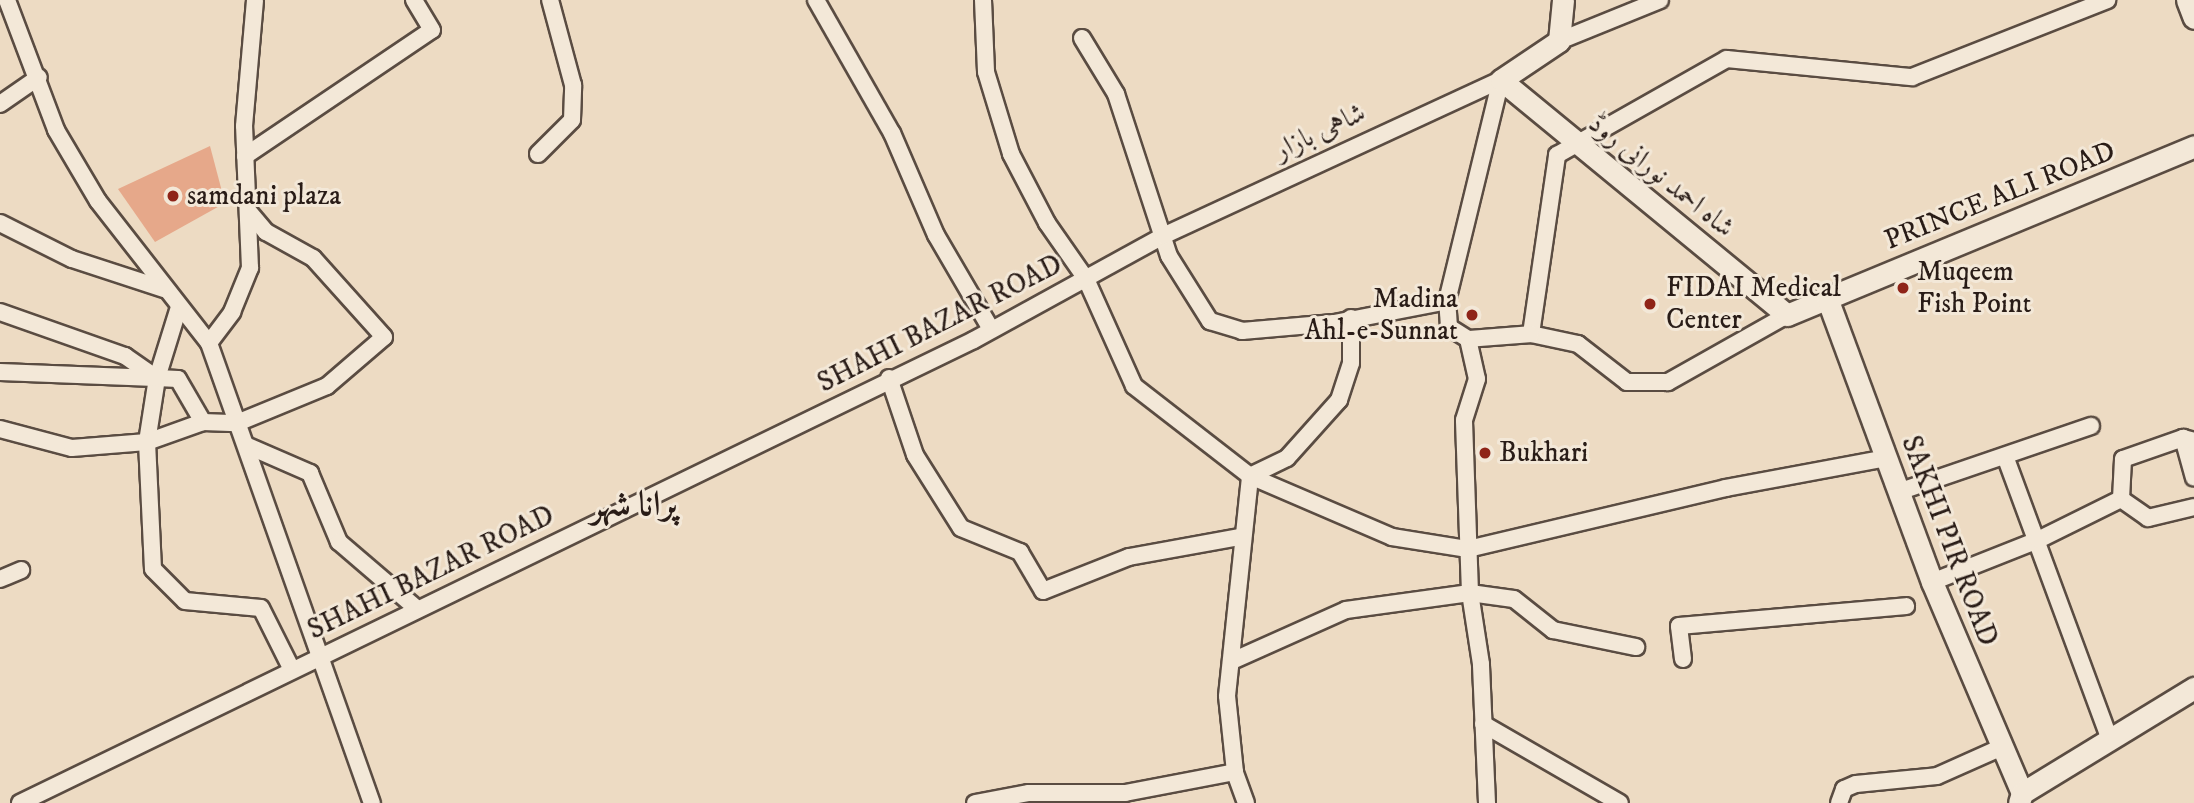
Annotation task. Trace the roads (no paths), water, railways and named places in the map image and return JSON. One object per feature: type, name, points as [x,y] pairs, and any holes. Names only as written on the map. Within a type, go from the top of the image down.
[{"type":"street","points":[[7,0],[56,130],[98,201],[164,289],[209,343],[237,424],[248,446],[318,657],[362,762],[372,803]]},
{"type":"street","points":[[209,343],[232,312],[250,268],[250,213],[245,156],[254,0]]},
{"type":"street","points":[[245,156],[432,30],[414,0]]},
{"type":"street","points":[[538,153],[572,120],[573,85],[550,0]]},
{"type":"street","points":[[816,0],[892,133],[936,235],[991,329]]},
{"type":"street","points":[[983,0],[986,72],[1011,154],[1047,223],[1086,279],[1134,386],[1250,475],[1392,537],[1468,550],[1726,488],[1886,458]]},
{"type":"street","points":[[1559,41],[1563,0]]},
{"type":"street","points":[[1660,0],[1559,41],[1501,79],[1447,301],[1449,327],[1468,339],[1531,334],[1578,344],[1627,382],[1668,382],[1787,315]]},
{"type":"street","points":[[1531,334],[1558,155],[1727,59],[1912,77],[2107,0]]},
{"type":"street","points":[[2187,0],[2194,18]]},
{"type":"street","points":[[1082,37],[1116,94],[1169,256],[1210,321],[1242,331],[1351,318],[1447,301]]},
{"type":"street","points":[[0,104],[38,77]]},
{"type":"street","name":"شاہ احمد نورانی روڈ","points":[[1501,79],[1787,315]]},
{"type":"street","name":"شاہی بازار","points":[[1163,236],[1501,79]]},
{"type":"street","name":"PRINCE ALI ROAD","points":[[1787,315],[2194,146]]},
{"type":"street","points":[[0,429],[72,449],[147,442],[203,422],[237,424],[327,386],[384,337],[313,258],[265,232],[250,213]]},
{"type":"street","points":[[0,223],[72,259],[164,289]]},
{"type":"street","name":"SHAHI BAZAR ROAD","points":[[20,803],[991,329],[1163,236]]},
{"type":"street","name":"SAKHI PIR ROAD","points":[[1827,298],[1933,582],[2023,800]]},
{"type":"street","points":[[179,307],[157,378],[147,442],[153,569],[185,601],[261,608],[292,670]]},
{"type":"street","points":[[0,312],[125,356],[157,378]]},
{"type":"street","points":[[1250,475],[1287,458],[1339,400],[1351,362],[1351,318]]},
{"type":"street","points":[[1468,339],[1477,379],[1464,420],[1468,550],[1470,593],[1481,663],[1487,803]]},
{"type":"street","points":[[0,372],[178,379],[203,422]]},
{"type":"street","points":[[889,378],[915,455],[961,528],[1020,552],[1043,591],[1129,557],[1240,537]]},
{"type":"street","points":[[1898,492],[2091,426]]},
{"type":"street","points":[[2121,499],[2123,459],[2189,439],[2194,478]]},
{"type":"street","points":[[248,446],[310,473],[340,542],[416,608]]},
{"type":"street","points":[[2005,456],[2110,740]]},
{"type":"street","points":[[1246,803],[1235,772],[1227,696],[1232,661],[1240,537],[1250,475]]},
{"type":"street","points":[[2121,499],[2148,518],[2194,507]]},
{"type":"street","points":[[1933,582],[2038,540],[2121,499]]},
{"type":"street","points":[[0,579],[21,570]]},
{"type":"street","points":[[1232,661],[1346,610],[1470,593],[1514,598],[1553,630],[1636,648]]},
{"type":"street","points":[[1682,659],[1679,626],[1906,606]]},
{"type":"street","points":[[2023,800],[2110,740],[2194,688]]},
{"type":"street","points":[[1483,724],[1620,803]]},
{"type":"street","points":[[1839,803],[1844,789],[1856,784],[1937,776],[2002,747]]},
{"type":"street","points":[[975,803],[1029,793],[1134,797],[1235,772]]},
{"type":"place","name":"samdani plaza","points":[[173,196]]},
{"type":"place","name":"Muqeem Fish Point","points":[[1903,288]]},
{"type":"place","name":"FIDAI Medical Center","points":[[1650,304]]},
{"type":"place","name":"Madina Ahl-e-Sunnat","points":[[1472,315]]},
{"type":"place","name":"Bukhari","points":[[1485,453]]},
{"type":"district","name":"پرانا شہر","points":[[634,505]]}]
